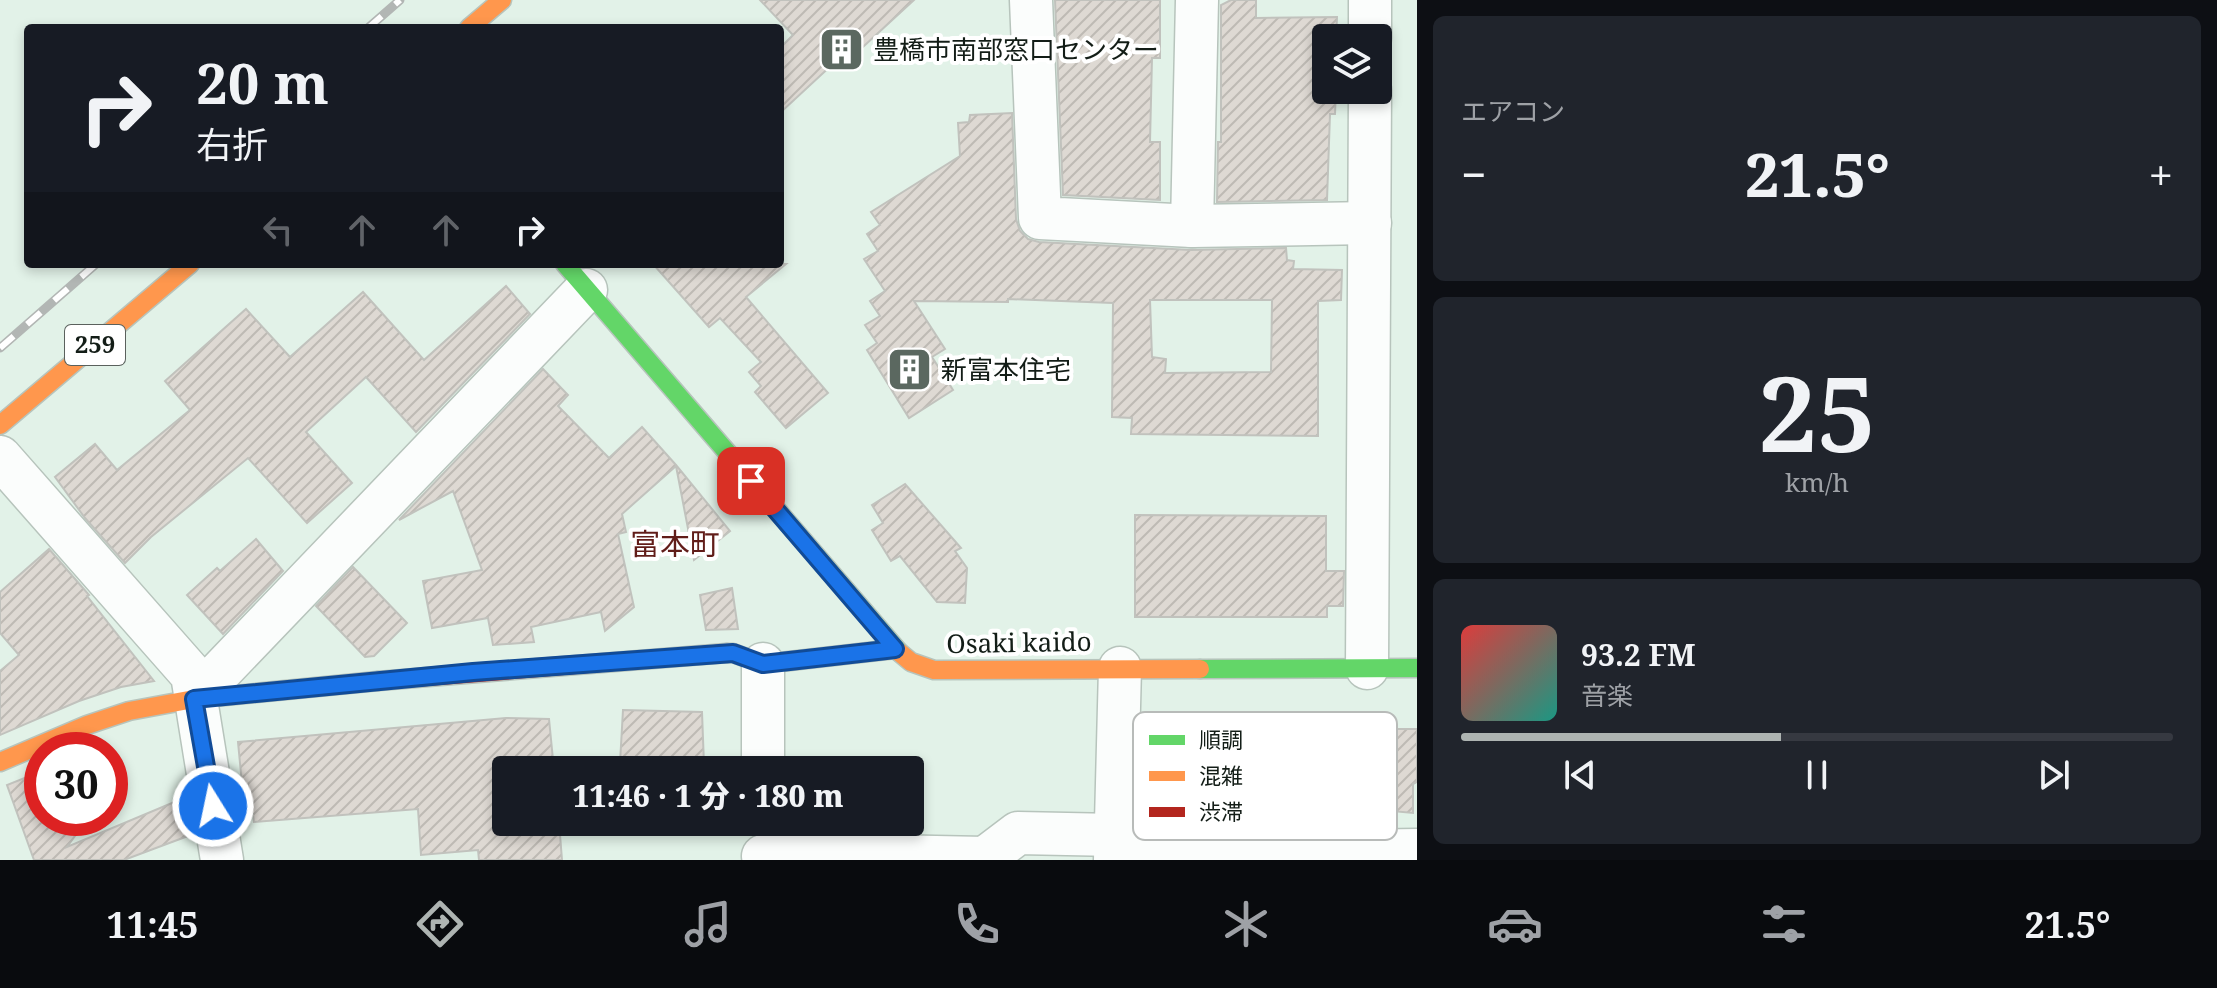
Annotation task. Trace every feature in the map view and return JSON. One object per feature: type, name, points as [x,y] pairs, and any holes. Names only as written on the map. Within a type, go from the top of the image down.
[{"type":"main road","points":[[474,24],[502,0]]},
{"type":"main road","name":"259","points":[[0,425],[185,268]]},
{"type":"main road","name":"Osaki kaido","points":[[576,277],[895,649],[911,662],[934,670],[1417,668]]},
{"type":"main road","points":[[0,762],[87,725],[129,711],[194,699],[473,672],[733,653],[763,664],[895,649]]},
{"type":"street","points":[[1031,0],[1040,218],[1192,226],[1370,223]]},
{"type":"street","points":[[1192,226],[1197,0]]},
{"type":"street","points":[[1370,0],[1370,24]]},
{"type":"street","points":[[1367,668],[1370,104]]},
{"type":"street","points":[[194,699],[576,277]]},
{"type":"street","points":[[0,457],[192,675],[222,860]]},
{"type":"street","points":[[763,664],[763,756]]},
{"type":"street","points":[[1115,848],[1120,668]]},
{"type":"street","points":[[763,846],[815,856],[868,847],[886,856],[985,858],[1018,833],[1115,848],[1229,853],[1417,850]]},
{"type":"building","name":"豊橋市南部窓口センター","points":[[760,0],[914,0],[840,68],[835,62],[784,109],[784,44],[793,35]]},
{"type":"building","points":[[1055,0],[1160,0],[1160,58],[1152,58],[1150,142],[1160,142],[1160,200],[1063,195]]},
{"type":"building","points":[[1231,0],[1256,0],[1256,18],[1337,17],[1337,24],[1312,24],[1312,104],[1335,104],[1335,114],[1330,114],[1327,200],[1217,202],[1218,142],[1221,142],[1221,5]]},
{"type":"building","points":[[1012,113],[1016,219],[1020,231],[1028,239],[1191,250],[1286,248],[1287,260],[1294,261],[1293,269],[1342,270],[1341,300],[1318,301],[1318,436],[1131,434],[1132,418],[1112,417],[1113,303],[1008,299],[1008,302],[914,301],[945,349],[932,357],[953,390],[909,418],[867,350],[877,343],[865,325],[880,316],[870,301],[885,291],[864,259],[878,251],[867,234],[880,225],[871,212],[960,156],[958,123],[969,122],[970,115]],"holes":[[[1150,300],[1272,300],[1271,372],[1165,373],[1166,359],[1152,357]]]},
{"type":"building","points":[[657,268],[781,268],[746,297],[828,393],[786,428],[755,392],[761,386],[749,372],[761,362],[720,318],[709,327]]},
{"type":"building","points":[[506,286],[530,314],[416,432],[366,377],[306,432],[352,483],[307,523],[248,458],[151,537],[125,563],[85,518],[55,477],[95,444],[117,470],[190,410],[165,381],[246,309],[290,357],[363,292],[424,360]]},
{"type":"building","points":[[543,369],[568,395],[558,406],[609,458],[642,427],[676,465],[730,531],[694,560],[676,466],[622,514],[626,532],[618,534],[634,607],[605,631],[601,612],[531,627],[534,642],[493,645],[488,618],[432,628],[423,581],[482,570],[453,491],[399,520]]},
{"type":"building","points":[[905,484],[961,548],[955,551],[967,568],[965,603],[937,602],[900,556],[891,561],[872,530],[883,523],[872,505]]},
{"type":"building","points":[[1135,515],[1326,516],[1326,571],[1344,571],[1343,606],[1327,606],[1327,617],[1135,617]]},
{"type":"building","points":[[256,539],[283,571],[223,634],[187,595]]},
{"type":"building","points":[[49,549],[89,595],[154,681],[121,687],[79,701],[0,735],[0,671],[19,655],[0,633],[0,592]]},
{"type":"building","points":[[353,567],[407,623],[374,656],[365,657],[316,606]]},
{"type":"building","points":[[732,588],[738,629],[706,630],[700,595]]},
{"type":"building","points":[[623,710],[702,712],[704,756],[620,756]]},
{"type":"building","points":[[506,718],[549,719],[553,756],[492,756],[492,836],[560,836],[562,860],[479,860],[478,850],[421,855],[418,809],[254,822],[253,814],[245,815],[238,742]]},
{"type":"building","points":[[1397,729],[1417,729],[1417,782],[1413,784],[1413,813],[1397,812]]},
{"type":"building","points":[[24,778],[24,832],[7,785]]},
{"type":"building","points":[[184,798],[188,836],[124,860],[34,860],[25,836],[75,836],[67,847],[93,836],[128,836],[128,821]]},
{"type":"railway","points":[[373,24],[400,0]]},
{"type":"railway","points":[[0,348],[91,268]]},
{"type":"traffic: fast","points":[[568,268],[899,652]]},
{"type":"traffic: fast","points":[[727,653],[763,664],[895,649]]},
{"type":"traffic: fast","points":[[1200,669],[1417,668]]},
{"type":"traffic: slow","points":[[474,24],[502,0]]},
{"type":"traffic: slow","points":[[0,425],[185,268]]},
{"type":"traffic: slow","points":[[899,652],[911,662],[934,670],[1200,669]]},
{"type":"traffic: slow","points":[[0,762],[87,725],[129,711],[194,699],[378,681]]},
{"type":"traffic: jam","points":[[378,681],[727,653]]},
{"type":"place","name":"豊橋市南部窓口センター","points":[[842,50]]},
{"type":"place","name":"新富本住宅","points":[[910,370]]},
{"type":"district","name":"富本町","points":[[675,545]]},
{"type":"route","points":[[213,806],[194,699],[473,672],[733,653],[763,664],[895,649],[751,481]]}]
